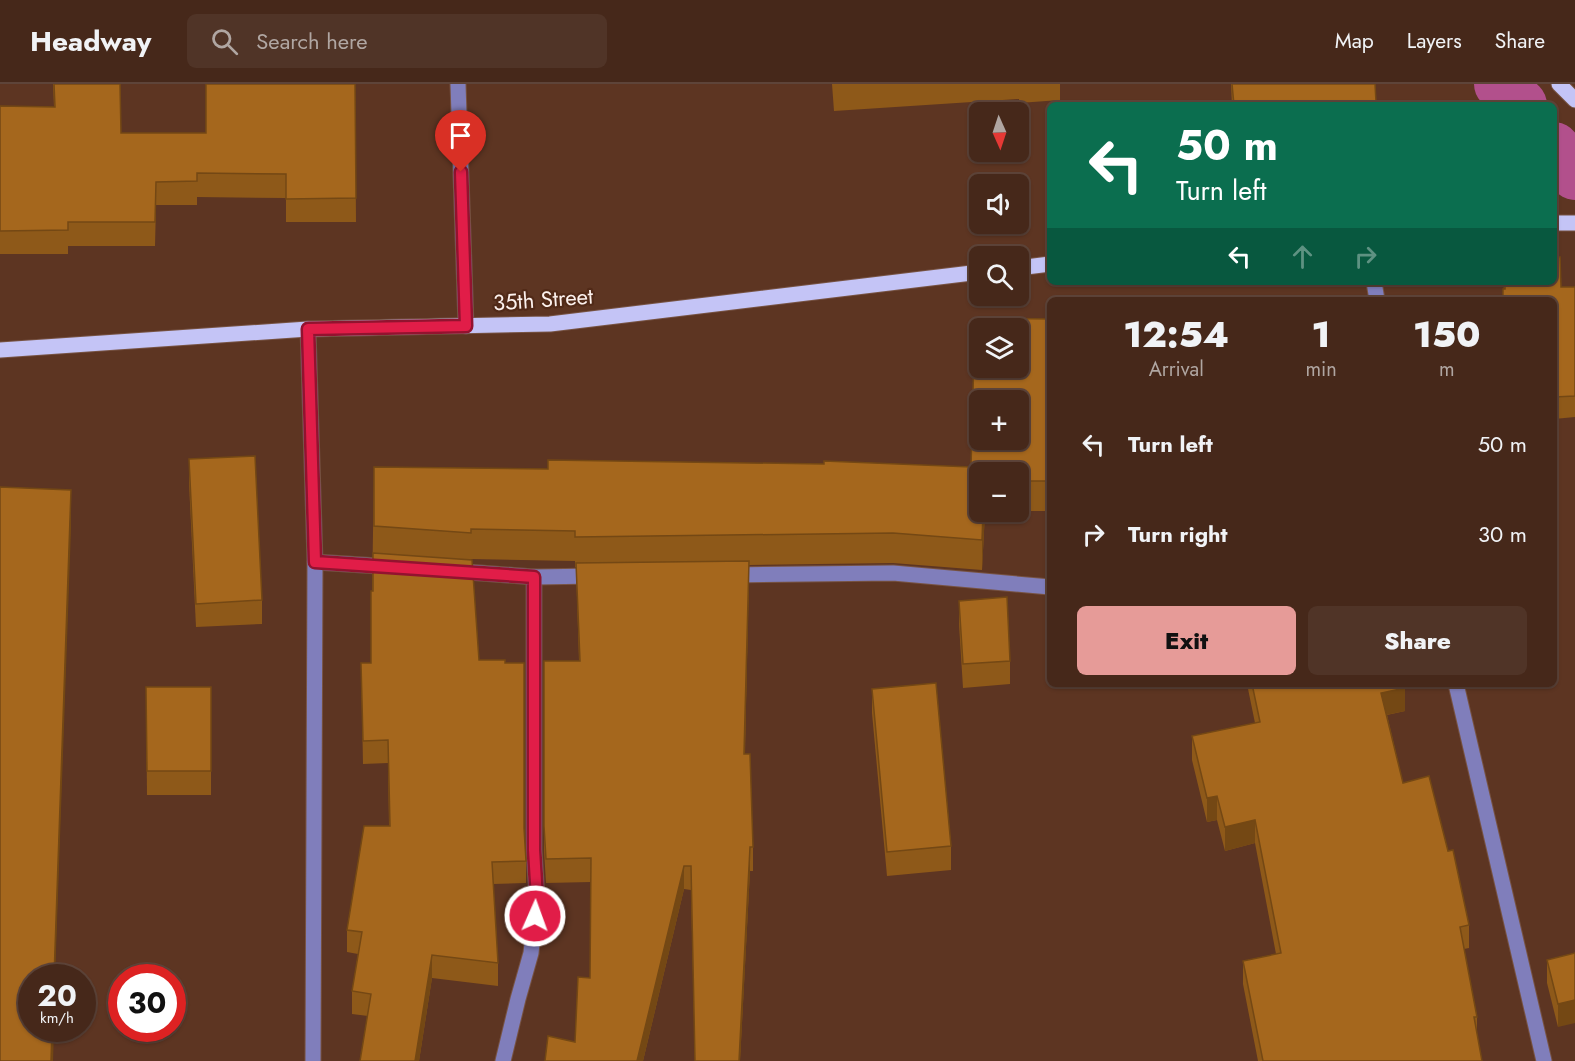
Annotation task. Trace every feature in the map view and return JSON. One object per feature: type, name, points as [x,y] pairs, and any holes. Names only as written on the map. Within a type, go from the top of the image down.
[{"type":"main road","points":[[1559,84],[1575,100]]},
{"type":"main road","points":[[1029,267],[1047,264]]},
{"type":"main road","name":"35th Street","points":[[0,350],[308,329],[550,324],[969,273]]},
{"type":"street","points":[[458,84],[466,326]]},
{"type":"street","points":[[308,329],[315,562],[313,1061]]},
{"type":"street","points":[[315,562],[407,568]]},
{"type":"street","points":[[442,570],[534,577],[606,576]]},
{"type":"street","points":[[713,575],[893,573],[1047,587]]},
{"type":"street","points":[[503,1061],[531,953],[537,898],[534,850],[534,577]]},
{"type":"street","points":[[1457,687],[1544,1061]]},
{"type":"building","points":[[54,84],[120,84],[121,133],[206,133],[206,84],[355,84],[356,198],[286,199],[286,174],[197,173],[197,181],[156,182],[155,222],[68,222],[68,230],[0,231],[0,106],[55,107]]},
{"type":"building","points":[[1232,84],[1375,84],[1376,102],[1234,102]]},
{"type":"building","points":[[1557,257],[1560,257],[1561,287],[1575,287],[1575,396],[1557,397],[1557,297],[1503,297],[1503,289],[1505,285],[1557,285]]},
{"type":"building","points":[[1029,319],[1047,319],[1047,481],[1029,481],[1029,462],[971,462],[971,450],[1029,450],[1029,390],[973,390],[973,378],[1029,378]]},
{"type":"building","points":[[255,456],[262,600],[196,604],[189,459]]},
{"type":"building","points":[[548,460],[824,464],[824,461],[969,467],[969,522],[983,522],[982,540],[893,533],[575,537],[575,531],[471,529],[471,533],[374,526],[374,467],[548,469]]},
{"type":"building","points":[[0,487],[71,490],[54,964],[18,964],[18,1042],[52,1042],[51,1061],[0,1061]]},
{"type":"building","points":[[373,553],[472,560],[479,660],[524,663],[526,861],[492,862],[498,963],[432,955],[415,1061],[360,1061],[371,994],[352,991],[362,932],[347,930],[364,826],[390,826],[388,740],[363,741],[361,663],[371,663]]},
{"type":"building","points":[[749,561],[744,754],[750,754],[753,847],[750,847],[739,1061],[695,1061],[691,866],[684,866],[637,1061],[545,1061],[548,1036],[575,1042],[578,977],[590,978],[591,858],[546,859],[544,826],[544,661],[580,661],[576,563]]},
{"type":"building","points":[[1007,597],[1010,661],[963,664],[959,601]]},
{"type":"building","points":[[936,683],[951,846],[887,852],[872,689]]},
{"type":"building","points":[[146,687],[211,687],[211,771],[147,771]]},
{"type":"building","points":[[1253,687],[1405,687],[1381,693],[1403,783],[1429,776],[1448,851],[1453,850],[1469,925],[1460,927],[1477,1017],[1474,1017],[1482,1061],[1263,1061],[1243,961],[1281,953],[1255,820],[1225,827],[1217,796],[1207,798],[1192,736],[1260,722]]},
{"type":"building","points":[[1575,953],[1575,1000],[1558,1004],[1547,960]]},
{"type":"waterway","points":[[1500,84],[1518,102]]},
{"type":"waterway","points":[[1557,152],[1575,174]]},
{"type":"route","points":[[461,172],[466,326],[308,329],[315,562],[534,577],[534,850],[537,898],[535,916]]}]
